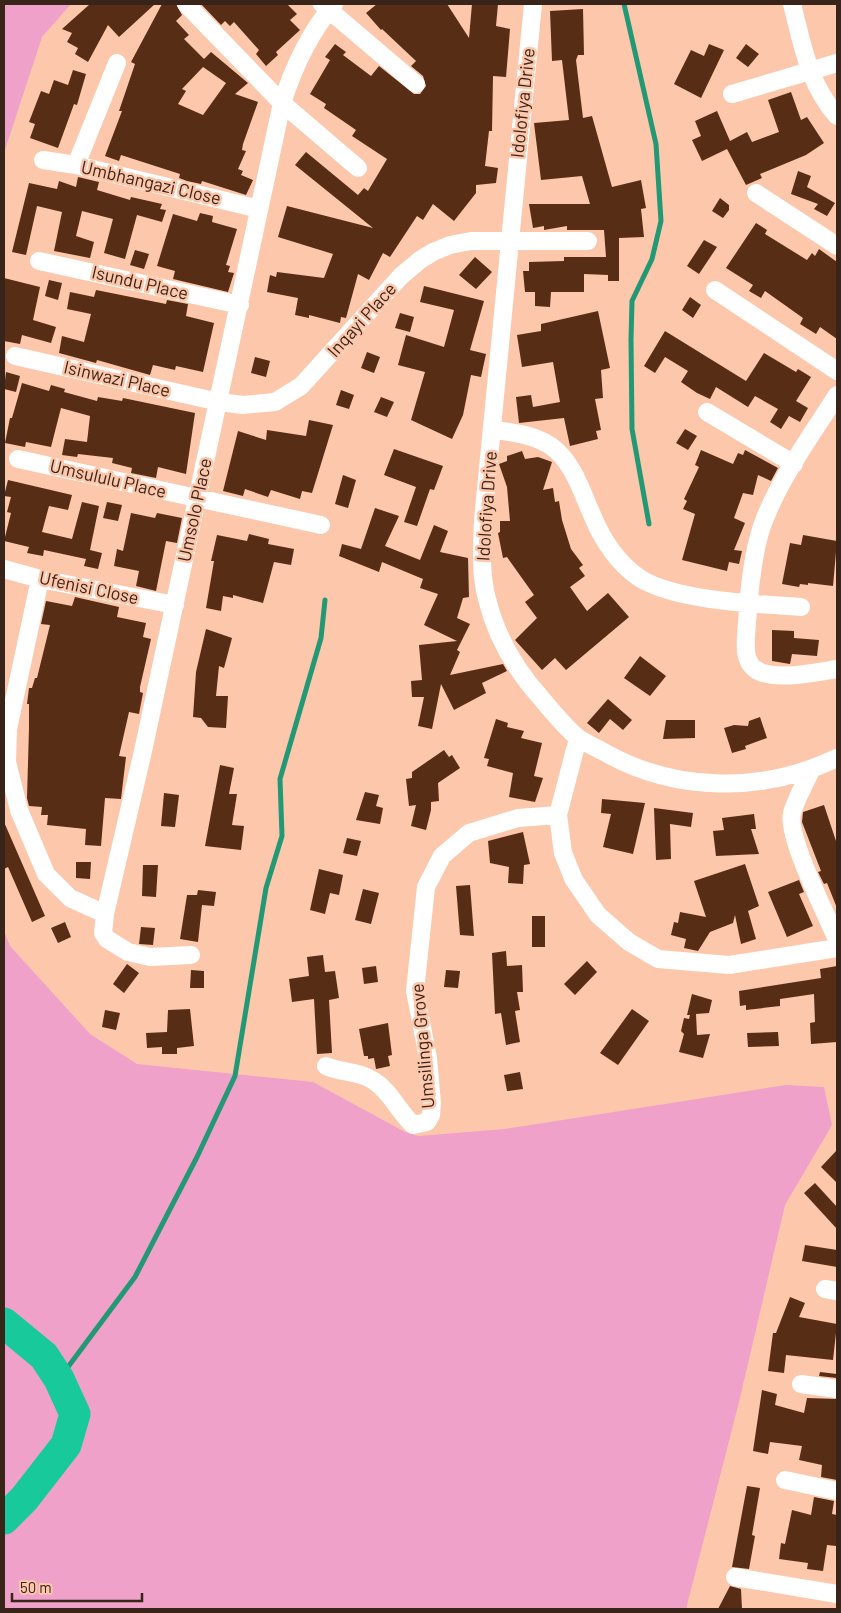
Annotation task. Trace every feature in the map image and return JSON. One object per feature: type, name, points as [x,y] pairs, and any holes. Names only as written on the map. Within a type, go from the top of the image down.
[{"type":"street","points":[[186,4],[282,103],[358,168]]},
{"type":"street","name":"Idolofiya Drive","points":[[533,4],[483,520],[482,561],[486,598],[495,625],[523,678],[578,738],[624,763],[692,782],[720,784],[757,783],[811,770],[837,758]]},
{"type":"street","points":[[792,4],[810,70],[821,96],[837,116]]},
{"type":"street","points":[[328,6],[416,84]]},
{"type":"street","name":"Umsolo Place","points":[[191,954],[150,957],[128,952],[106,939],[104,933],[105,914],[175,605],[282,103],[299,58],[328,6]]},
{"type":"street","points":[[76,165],[117,63]]},
{"type":"street","points":[[732,94],[837,63]]},
{"type":"street","name":"Umbhangazi Close","points":[[43,160],[76,165],[259,209]]},
{"type":"street","points":[[756,193],[837,246]]},
{"type":"street","name":"Inqayi Place","points":[[218,402],[243,405],[275,402],[301,386],[401,276],[433,252],[450,245],[470,241],[588,241]]},
{"type":"street","name":"Isundu Place","points":[[40,261],[240,305]]},
{"type":"street","points":[[715,290],[837,370]]},
{"type":"street","name":"Isinwazi Place","points":[[15,356],[218,402]]},
{"type":"street","points":[[837,394],[794,464],[762,527],[748,602],[746,653],[753,668],[760,673],[778,675],[837,668]]},
{"type":"street","points":[[707,412],[794,464]]},
{"type":"street","points":[[493,430],[512,432],[534,438],[560,454],[573,471],[594,520],[609,548],[622,564],[640,578],[676,594],[801,607]]},
{"type":"street","name":"Umsululu Place","points":[[18,459],[321,525]]},
{"type":"street","name":"Ufenisi Close","points":[[4,569],[40,579],[175,605]]},
{"type":"street","points":[[40,579],[8,729],[7,762],[19,810],[46,874],[70,898],[105,914]]},
{"type":"street","points":[[578,738],[558,815],[563,854],[574,880],[598,916],[629,942],[658,959],[729,965],[837,948]]},
{"type":"street","points":[[811,770],[792,813],[791,821],[795,839],[837,940]]},
{"type":"street","name":"Umsilinga Grove","points":[[326,1066],[339,1072],[366,1076],[375,1081],[413,1125],[427,1122],[431,1115],[432,1103],[428,1058],[415,991],[426,887],[442,856],[468,833],[518,818],[558,815]]},
{"type":"street","points":[[802,1384],[837,1389]]},
{"type":"street","points":[[785,1480],[837,1490]]},
{"type":"street","points":[[735,1576],[837,1594]]},
{"type":"shaded area","points":[[4,4],[71,4],[42,37],[4,153]]},
{"type":"shaded area","points":[[4,931],[10,946],[90,1034],[137,1064],[313,1082],[405,1132],[418,1136],[505,1129],[786,1085],[824,1087],[832,1125],[785,1205],[739,1402],[686,1609],[4,1609]]},
{"type":"building","points":[[90,4],[155,4],[119,37],[108,25],[88,62],[75,54],[78,48],[67,42],[72,33],[62,29]]},
{"type":"building","points":[[162,4],[176,4],[182,15],[176,21],[189,35],[184,39],[204,59],[211,52],[248,83],[235,94],[258,102],[243,144],[242,150],[246,151],[238,169],[243,171],[241,175],[253,180],[246,195],[202,181],[201,184],[187,181],[179,178],[180,174],[121,155],[119,161],[105,156],[122,111],[119,111],[135,64],[131,62]],"holes":[[[203,67],[226,83],[203,115],[178,104],[186,91],[182,89]]]},
{"type":"building","points":[[201,4],[287,4],[297,14],[290,20],[300,30],[276,52],[278,55],[266,66],[256,54],[259,50],[234,22],[230,26],[225,21],[221,25]]},
{"type":"building","points":[[377,4],[447,4],[469,38],[472,4],[498,4],[496,26],[510,29],[506,77],[493,76],[492,131],[489,131],[485,166],[498,168],[496,183],[476,185],[476,193],[454,221],[433,204],[423,220],[417,216],[390,257],[383,253],[369,280],[358,274],[346,318],[341,317],[340,323],[309,315],[309,318],[295,315],[298,298],[267,292],[270,275],[276,277],[277,272],[324,278],[333,254],[278,237],[287,206],[373,228],[295,165],[306,152],[358,195],[364,188],[368,191],[387,159],[352,136],[356,130],[324,108],[326,104],[310,94],[330,60],[325,57],[335,44],[346,52],[343,55],[371,76],[379,66],[414,94],[420,94],[426,86],[423,76],[411,66],[416,61],[381,30],[366,13]]},
{"type":"building","points":[[583,9],[584,55],[578,55],[576,60],[583,118],[592,116],[612,187],[641,180],[646,208],[641,209],[644,237],[619,238],[619,281],[608,281],[608,275],[584,274],[584,292],[551,292],[550,307],[535,306],[535,292],[525,292],[523,271],[529,271],[529,262],[564,261],[564,257],[606,257],[604,230],[567,230],[567,226],[544,230],[544,226],[533,228],[529,204],[590,204],[582,176],[541,180],[534,123],[569,120],[562,60],[552,61],[550,11]]},
{"type":"building","points":[[709,44],[724,50],[701,98],[674,84],[691,50],[704,56]]},
{"type":"building","points":[[746,44],[759,54],[748,67],[736,58]]},
{"type":"building","points":[[73,70],[86,74],[77,105],[74,104],[58,148],[30,138],[35,124],[29,122],[41,91],[49,94],[54,80],[68,85]]},
{"type":"building","points":[[791,92],[801,120],[807,117],[824,143],[806,155],[760,174],[762,178],[746,185],[727,149],[702,161],[692,140],[701,136],[695,121],[717,111],[730,141],[747,132],[752,142],[779,132],[768,100]]},
{"type":"building","points":[[798,171],[811,176],[807,187],[835,203],[827,216],[814,209],[818,204],[791,194]]},
{"type":"building","points":[[78,177],[99,182],[97,190],[130,200],[131,197],[162,204],[160,209],[166,210],[162,222],[137,215],[125,259],[104,253],[113,219],[82,211],[76,236],[94,242],[90,258],[54,251],[62,212],[37,206],[26,255],[12,252],[29,183],[57,189],[59,181],[76,187]]},
{"type":"building","points":[[720,198],[729,205],[729,210],[723,218],[712,211]]},
{"type":"building","points":[[200,213],[213,216],[212,222],[237,229],[226,265],[230,266],[228,272],[234,273],[228,292],[173,279],[175,271],[157,266],[173,214],[197,221]]},
{"type":"building","points":[[756,223],[767,230],[765,234],[807,260],[812,253],[815,256],[819,249],[837,262],[837,339],[820,327],[816,334],[800,324],[803,318],[765,291],[761,298],[749,291],[753,285],[726,268]]},
{"type":"building","points":[[704,240],[717,247],[699,274],[687,266]]},
{"type":"building","points":[[135,250],[149,254],[144,269],[130,265]]},
{"type":"building","points":[[475,257],[492,272],[476,289],[459,275]]},
{"type":"building","points":[[4,278],[40,287],[33,320],[56,327],[51,343],[22,335],[20,344],[4,341]]},
{"type":"building","points":[[49,280],[62,283],[58,300],[45,296]]},
{"type":"building","points":[[424,286],[484,301],[470,350],[486,354],[481,377],[471,375],[463,415],[452,439],[411,420],[425,372],[398,365],[406,335],[444,347],[454,310],[420,302]]},
{"type":"building","points":[[96,290],[166,304],[167,300],[188,304],[186,316],[214,323],[203,372],[176,366],[175,370],[153,365],[150,375],[97,360],[96,363],[59,353],[62,336],[84,342],[91,314],[67,309],[70,292],[94,297]]},
{"type":"building","points":[[690,297],[701,305],[693,318],[682,310]]},
{"type":"building","points":[[598,311],[610,368],[601,370],[603,398],[595,399],[601,430],[596,431],[598,439],[570,446],[564,418],[519,423],[516,397],[531,395],[533,407],[560,402],[553,362],[522,367],[517,335],[541,331],[541,324]]},
{"type":"building","points":[[400,313],[414,317],[410,332],[395,328]]},
{"type":"building","points":[[665,331],[746,381],[764,353],[796,372],[798,369],[811,377],[796,401],[808,408],[800,422],[789,416],[781,429],[770,422],[778,409],[755,396],[748,407],[716,387],[710,399],[697,393],[681,382],[688,371],[665,357],[655,373],[644,366]]},
{"type":"building","points":[[367,352],[380,357],[374,373],[361,368]]},
{"type":"building","points":[[255,357],[270,361],[266,377],[251,373]]},
{"type":"building","points":[[6,372],[20,376],[16,392],[4,389]]},
{"type":"building","points":[[22,383],[49,391],[51,385],[65,389],[64,392],[97,401],[98,397],[122,401],[123,398],[195,413],[186,474],[158,467],[156,478],[131,473],[132,468],[112,463],[113,458],[78,454],[77,457],[62,455],[65,439],[87,442],[90,416],[61,408],[51,447],[26,442],[25,447],[5,443],[10,418],[12,418]]},
{"type":"building","points":[[341,390],[354,395],[349,409],[336,405]]},
{"type":"building","points":[[381,397],[394,402],[387,417],[374,412]]},
{"type":"building","points":[[309,420],[333,425],[312,493],[302,491],[300,499],[271,490],[268,497],[245,489],[243,496],[223,491],[238,431],[266,440],[267,430],[306,436]]},
{"type":"building","points":[[685,429],[697,436],[688,450],[676,443]]},
{"type":"building","points":[[394,449],[443,466],[434,490],[430,489],[417,526],[404,522],[416,487],[384,475]]},
{"type":"building","points":[[701,450],[733,464],[738,453],[743,455],[745,450],[778,468],[771,481],[758,475],[753,495],[743,493],[734,518],[745,523],[734,550],[742,551],[739,564],[729,562],[727,571],[682,560],[695,514],[683,509],[687,501],[684,499],[699,467],[695,465]]},
{"type":"building","points":[[522,451],[525,459],[538,457],[552,462],[543,490],[553,488],[555,502],[559,501],[562,520],[571,549],[583,565],[579,568],[585,576],[570,587],[587,611],[608,593],[629,617],[566,670],[555,658],[542,670],[515,640],[537,618],[525,602],[534,595],[507,557],[503,558],[498,533],[500,532],[500,521],[510,521],[507,487],[499,464],[507,461],[507,456]]},
{"type":"building","points":[[343,475],[356,480],[348,508],[335,504]]},
{"type":"building","points":[[8,480],[72,495],[68,510],[49,506],[42,532],[72,539],[82,502],[99,506],[90,550],[102,553],[98,569],[84,566],[86,559],[44,550],[43,556],[27,553],[29,547],[4,541],[11,513],[7,512],[11,497],[4,496]]},
{"type":"building","points":[[107,502],[122,505],[118,521],[103,518]]},
{"type":"building","points":[[375,508],[399,516],[385,546],[420,560],[434,525],[448,531],[440,552],[468,558],[469,597],[463,598],[457,618],[470,624],[457,650],[460,652],[450,675],[503,664],[507,671],[482,683],[486,693],[454,710],[441,684],[432,729],[418,726],[424,697],[412,697],[411,681],[422,680],[419,645],[457,641],[424,625],[438,594],[420,588],[423,579],[382,562],[379,572],[339,556],[342,544],[361,549]]},
{"type":"building","points":[[131,513],[155,518],[157,513],[182,518],[177,543],[166,541],[156,591],[136,586],[139,571],[114,566],[117,549],[123,551]]},
{"type":"building","points":[[249,534],[269,539],[268,544],[294,549],[291,565],[274,562],[263,603],[233,595],[233,598],[223,596],[221,611],[206,608],[214,561],[211,561],[217,535],[247,541]]},
{"type":"building","points":[[803,535],[837,541],[833,586],[808,583],[808,585],[800,584],[799,587],[782,584],[790,543],[801,545]]},
{"type":"building","points":[[75,597],[119,607],[117,617],[146,623],[143,637],[151,639],[140,687],[140,692],[143,693],[139,714],[129,712],[119,756],[126,757],[121,799],[105,798],[101,846],[85,845],[86,829],[47,825],[48,815],[41,815],[42,807],[29,806],[27,798],[29,704],[27,704],[29,688],[32,688],[35,678],[37,678],[50,625],[41,624],[46,601],[72,606]]},
{"type":"building","points":[[206,629],[232,638],[224,668],[219,666],[216,696],[228,696],[226,728],[208,727],[201,718],[193,717],[196,672]]},
{"type":"building","points":[[772,630],[794,631],[794,638],[819,640],[817,656],[792,654],[790,664],[772,661]]},
{"type":"building","points":[[640,656],[666,676],[650,696],[624,678]]},
{"type":"building","points":[[608,699],[632,720],[623,730],[610,719],[599,733],[587,723]]},
{"type":"building","points":[[760,717],[767,738],[745,746],[746,749],[732,753],[724,728],[734,725],[748,726],[749,721]]},
{"type":"building","points":[[496,719],[508,723],[507,727],[524,731],[521,738],[542,743],[534,776],[543,778],[535,802],[509,797],[513,773],[487,766],[489,759],[484,758]]},
{"type":"building","points":[[666,720],[695,720],[695,738],[663,739]]},
{"type":"building","points":[[444,750],[449,757],[452,755],[460,768],[438,783],[439,801],[431,802],[426,830],[411,826],[416,805],[409,806],[406,779],[412,778],[412,772]]},
{"type":"building","points":[[220,765],[234,768],[229,794],[237,794],[232,825],[244,826],[241,850],[205,846]]},
{"type":"building","points":[[365,792],[379,795],[376,806],[383,808],[380,824],[356,820]]},
{"type":"building","points":[[164,793],[179,795],[175,827],[161,826]]},
{"type":"building","points":[[602,799],[645,803],[633,854],[603,847],[611,814],[601,813]]},
{"type":"building","points":[[824,805],[837,844],[837,908],[827,883],[824,884],[818,872],[821,871],[802,822],[803,812]]},
{"type":"building","points":[[654,808],[693,813],[691,827],[670,824],[671,859],[656,860]]},
{"type":"building","points":[[754,814],[756,829],[751,829],[759,854],[716,856],[713,831],[724,830],[722,818]]},
{"type":"building","points":[[4,822],[45,916],[32,922],[8,867],[4,869]]},
{"type":"building","points":[[523,832],[530,864],[524,865],[523,884],[508,883],[509,867],[490,863],[488,841]]},
{"type":"building","points":[[347,838],[361,841],[357,856],[343,853]]},
{"type":"building","points":[[76,862],[91,862],[90,879],[76,878]]},
{"type":"building","points":[[745,864],[759,906],[748,911],[756,939],[741,944],[735,915],[733,923],[710,932],[698,951],[684,948],[686,939],[671,935],[674,922],[678,923],[680,912],[706,917],[694,881]]},
{"type":"building","points":[[143,865],[158,865],[156,897],[142,896]]},
{"type":"building","points":[[319,869],[343,875],[339,895],[330,893],[325,914],[310,910]]},
{"type":"building","points":[[799,880],[804,892],[799,894],[813,926],[787,937],[768,892]]},
{"type":"building","points":[[470,885],[474,936],[460,935],[456,886]]},
{"type":"building","points":[[363,889],[379,893],[371,924],[355,920]]},
{"type":"building","points":[[198,890],[216,892],[214,906],[202,905],[198,942],[180,939],[187,895],[197,895]]},
{"type":"building","points":[[532,916],[545,916],[545,947],[532,947]]},
{"type":"building","points":[[65,922],[71,937],[58,943],[51,928]]},
{"type":"building","points":[[141,927],[155,928],[153,945],[139,944]]},
{"type":"building","points":[[506,951],[507,966],[522,965],[523,992],[517,992],[520,1010],[515,1011],[520,1042],[506,1045],[501,1013],[495,1014],[492,953]]},
{"type":"building","points":[[323,955],[325,972],[335,971],[339,998],[329,1000],[332,1053],[317,1054],[314,999],[292,1002],[289,979],[309,976],[307,957]]},
{"type":"building","points":[[587,961],[597,972],[575,995],[564,984]]},
{"type":"building","points":[[127,964],[139,973],[124,993],[113,984]]},
{"type":"building","points":[[376,966],[378,982],[364,984],[362,968]]},
{"type":"building","points":[[837,966],[837,1042],[811,1044],[810,1023],[815,1022],[814,994],[780,999],[780,1006],[746,1010],[746,1005],[740,1006],[739,991],[821,978],[820,969]]},
{"type":"building","points":[[191,970],[204,971],[204,988],[190,988]]},
{"type":"building","points":[[446,970],[460,971],[458,988],[444,987]]},
{"type":"building","points":[[692,994],[712,1000],[709,1013],[696,1014],[697,1035],[710,1034],[703,1058],[679,1052],[684,1034],[681,1031],[684,1018],[689,1019],[690,1015],[687,1015]]},
{"type":"building","points":[[190,1009],[194,1046],[177,1048],[177,1054],[162,1054],[162,1047],[147,1048],[146,1033],[167,1032],[168,1010]]},
{"type":"building","points":[[632,1009],[649,1021],[618,1065],[600,1053]]},
{"type":"building","points":[[105,1010],[120,1013],[116,1030],[102,1027]]},
{"type":"building","points":[[388,1023],[392,1055],[388,1056],[390,1066],[376,1069],[374,1058],[368,1059],[368,1056],[364,1056],[359,1029]]},
{"type":"building","points":[[778,1032],[779,1046],[748,1047],[747,1033]]},
{"type":"building","points":[[520,1072],[523,1089],[507,1091],[504,1075]]},
{"type":"building","points":[[837,1150],[837,1183],[821,1167]]},
{"type":"building","points":[[815,1183],[837,1207],[837,1229],[804,1193]]},
{"type":"building","points":[[805,1245],[837,1250],[837,1267],[802,1261]]},
{"type":"building","points":[[790,1297],[805,1303],[799,1317],[837,1324],[833,1360],[786,1355],[784,1373],[768,1371],[773,1333],[776,1333]]},
{"type":"building","points":[[820,1372],[837,1374],[837,1378],[819,1376]]},
{"type":"building","points":[[762,1390],[777,1394],[775,1405],[804,1413],[807,1398],[837,1399],[837,1480],[821,1477],[822,1465],[799,1460],[802,1446],[770,1442],[768,1454],[753,1451]]},
{"type":"building","points":[[747,1486],[760,1488],[752,1535],[755,1536],[749,1569],[732,1567]]},
{"type":"building","points":[[814,1497],[834,1501],[832,1514],[837,1515],[836,1546],[827,1545],[823,1571],[807,1569],[808,1563],[779,1559],[781,1543],[785,1544],[792,1510],[811,1515]]},
{"type":"building","points":[[730,1586],[741,1589],[742,1609],[718,1609]]},
{"type":"waterway","points":[[624,4],[656,144],[661,221],[652,259],[632,301],[632,429],[649,524]]},
{"type":"waterway","points":[[59,1379],[135,1277],[197,1157],[235,1076],[266,888],[282,836],[280,779],[321,638],[325,600]]},
{"type":"waterway","points":[[4,1323],[44,1356],[59,1379],[75,1414],[66,1445],[24,1499],[4,1519]]}]
